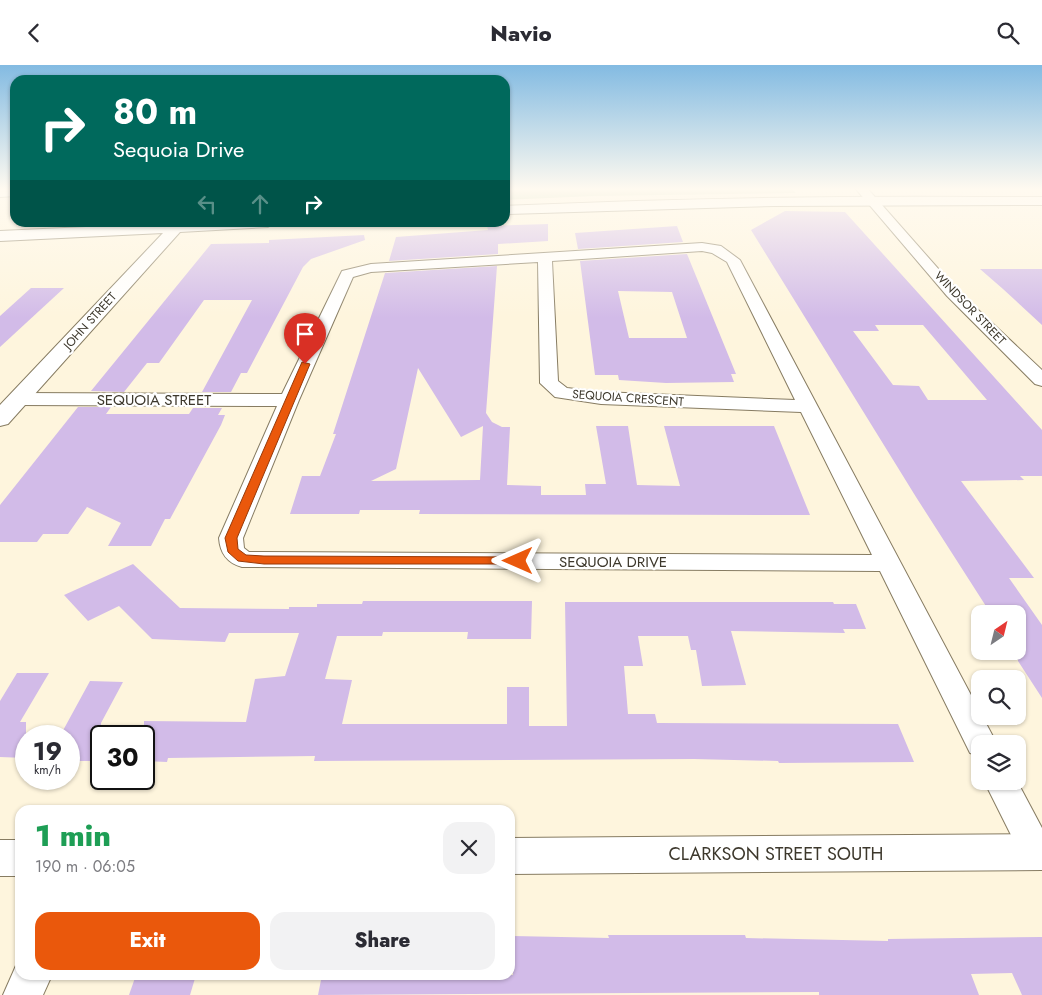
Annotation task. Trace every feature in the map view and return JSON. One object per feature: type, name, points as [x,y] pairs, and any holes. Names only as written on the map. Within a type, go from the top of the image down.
[{"type":"main road","points":[[0,236],[74,231]]},
{"type":"main road","name":"JOHN STREET","points":[[0,419],[172,231]]},
{"type":"main road","name":"CLARKSON STREET SOUTH","points":[[515,856],[1039,852]]},
{"type":"main road","points":[[0,858],[15,858]]},
{"type":"street","name":"WINDSOR STREET","points":[[900,231],[952,293],[1042,380]]},
{"type":"street","name":"SEQUOIA DRIVE","points":[[888,563],[242,559],[232,550],[231,538],[289,400],[347,275],[371,269],[702,247],[716,249],[734,260],[976,735]]},
{"type":"street","name":"SEQUOIA CRESCENT","points":[[545,257],[549,383],[554,389],[562,393],[601,398],[807,406]]},
{"type":"street","name":"SEQUOIA STREET","points":[[19,399],[289,400]]},
{"type":"street","points":[[1005,790],[1039,852]]},
{"type":"street","points":[[23,995],[30,980]]},
{"type":"building","points":[[470,231],[548,231],[548,241],[498,244],[498,254],[389,261],[396,237]]},
{"type":"building","points":[[679,231],[683,242],[578,249],[575,233]]},
{"type":"building","points":[[752,231],[863,231],[1042,430],[1042,476],[1020,476],[1024,480],[961,481],[1034,578],[1009,578],[1042,625],[1042,698],[1026,673],[1026,670],[1024,670],[1018,661],[1026,660],[1026,605],[985,605],[916,497]],"holes":[[[875,325],[923,325],[987,400],[928,400],[919,386],[893,385],[853,331],[879,331]]]},
{"type":"building","points":[[364,235],[365,240],[311,259],[303,267],[247,373],[241,373],[231,392],[202,392],[252,300],[204,300],[159,363],[147,363],[124,392],[91,391],[211,244],[269,243],[269,240]]},
{"type":"building","points":[[687,254],[736,374],[731,374],[734,382],[666,383],[619,380],[618,375],[595,375],[580,261]],"holes":[[[618,291],[672,292],[687,338],[629,338]]]},
{"type":"building","points":[[497,266],[486,413],[492,422],[502,427],[510,427],[507,485],[541,486],[541,495],[586,495],[585,484],[606,484],[596,426],[628,426],[637,485],[680,486],[664,426],[774,426],[810,515],[419,514],[420,510],[360,510],[359,514],[290,514],[302,476],[320,476],[336,434],[333,434],[385,273]],"holes":[[[418,368],[461,437],[483,426],[480,480],[371,481],[396,469]]]},
{"type":"building","points":[[980,269],[1042,269],[1042,325],[1003,289]]},
{"type":"building","points":[[31,288],[64,288],[0,347],[0,316]]},
{"type":"building","points":[[78,407],[111,407],[106,414],[189,414],[193,408],[222,408],[218,415],[225,415],[221,425],[170,519],[165,519],[151,546],[108,546],[121,523],[87,507],[68,534],[43,534],[37,542],[0,542],[0,505]]},
{"type":"building","points":[[133,564],[180,608],[289,609],[289,607],[317,607],[317,604],[362,604],[363,601],[532,601],[531,639],[467,639],[468,632],[383,632],[382,636],[337,636],[325,679],[352,680],[342,724],[507,724],[507,687],[529,687],[529,726],[567,726],[565,602],[833,602],[834,604],[856,604],[866,629],[843,629],[845,633],[731,631],[746,685],[702,686],[696,650],[691,650],[688,636],[638,636],[643,666],[624,666],[628,714],[655,714],[657,723],[898,724],[914,762],[779,763],[778,761],[694,759],[314,761],[315,756],[168,758],[167,762],[155,761],[155,725],[144,725],[144,721],[246,722],[255,679],[285,676],[299,633],[229,633],[225,642],[152,639],[119,606],[88,621],[64,595]]},
{"type":"building","points":[[17,673],[49,673],[20,722],[26,722],[26,725],[15,725],[15,758],[0,757],[0,701]]},
{"type":"building","points":[[90,681],[123,682],[101,725],[90,725],[90,761],[80,761],[80,725],[66,725]]},
{"type":"building","points":[[608,935],[745,935],[746,938],[888,941],[888,939],[1042,937],[1042,995],[1022,995],[1012,973],[971,974],[979,995],[819,995],[819,992],[318,995],[321,980],[515,980],[515,936],[609,938]]},
{"type":"building","points":[[134,980],[194,980],[190,995],[129,995]]},
{"type":"route","points":[[305,364],[231,538],[232,550],[242,559],[264,560],[518,561]]}]
